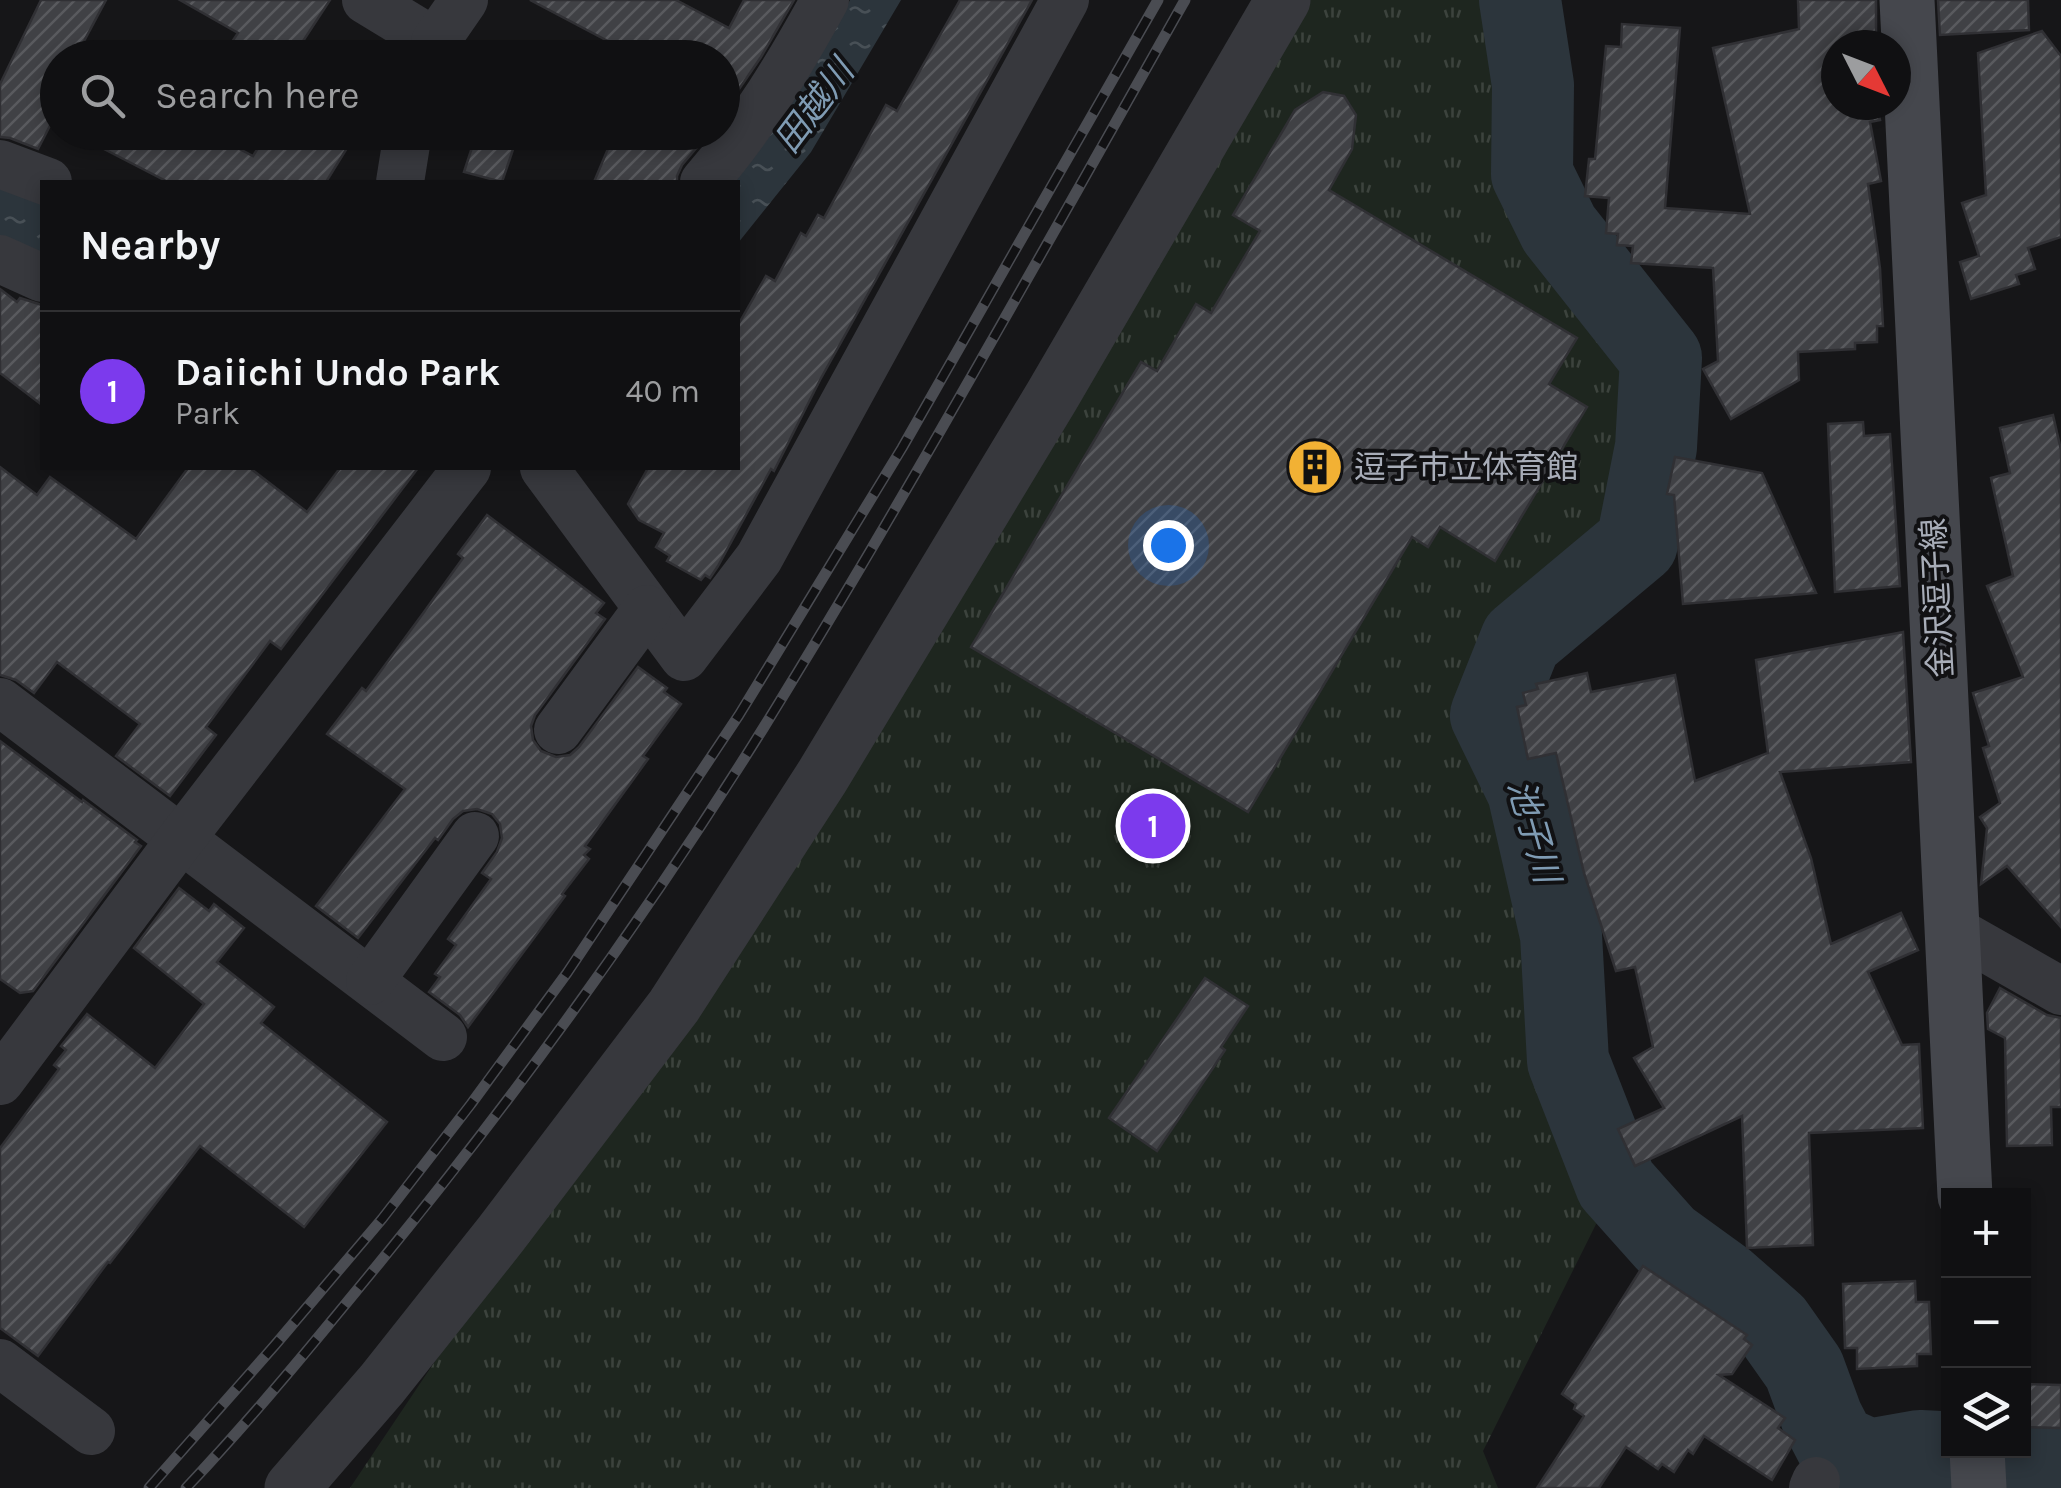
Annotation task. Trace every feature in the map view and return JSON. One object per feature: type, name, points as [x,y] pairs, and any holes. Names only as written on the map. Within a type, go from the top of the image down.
[{"type":"main road","name":"金沢逗子線","points":[[1907,0],[1965,1188]]},
{"type":"main road","points":[[1977,1458],[1979,1488]]},
{"type":"street","points":[[366,0],[418,40]]},
{"type":"street","points":[[438,40],[464,0]]},
{"type":"street","points":[[740,136],[788,68],[825,0]]},
{"type":"street","points":[[545,470],[684,657],[759,558],[1065,0]]},
{"type":"street","points":[[292,1488],[394,1369],[674,1006],[852,728],[1052,396],[1282,0]]},
{"type":"street","points":[[400,180],[405,150]]},
{"type":"street","points":[[706,180],[730,150]]},
{"type":"street","points":[[0,164],[43,180]]},
{"type":"street","points":[[0,260],[40,277]]},
{"type":"street","points":[[0,1081],[465,470]]},
{"type":"street","points":[[558,730],[647,609]]},
{"type":"street","points":[[0,702],[444,1037]]},
{"type":"street","points":[[370,981],[476,836]]},
{"type":"street","points":[[1952,929],[2061,992]]},
{"type":"street","points":[[0,1363],[91,1430]]},
{"type":"green space","points":[[1276,0],[1524,0],[1532,174],[1661,358],[1637,543],[1521,640],[1491,715],[1616,1184],[1483,1451],[1498,1488],[350,1488],[719,938]]},
{"type":"water","name":"田越川","points":[[850,0],[901,0],[811,152],[740,241],[740,180],[734,180],[766,140],[825,48]]},
{"type":"water","points":[[0,184],[40,200],[40,253],[0,236]]},
{"type":"building","points":[[41,0],[106,0],[85,40],[40,40],[38,149],[0,137],[0,84]]},
{"type":"building","points":[[180,0],[330,0],[304,40],[233,40],[238,33]]},
{"type":"building","points":[[530,0],[676,0],[729,28],[744,0],[794,0],[740,88],[740,40],[606,40]]},
{"type":"building","points":[[960,0],[1032,0],[820,380],[774,471],[771,469],[710,578],[705,575],[701,580],[667,561],[670,556],[656,547],[664,533],[639,520],[628,504],[647,470],[740,470],[740,322],[766,276],[775,281],[801,233],[806,236],[818,215],[824,218],[886,105],[897,111]]},
{"type":"building","points":[[1798,0],[1876,0],[1876,30],[1821,30],[1821,120],[1880,120],[1870,122],[1881,181],[1868,184],[1880,268],[1883,326],[1877,326],[1877,342],[1855,343],[1855,349],[1798,352],[1799,380],[1731,419],[1703,369],[1718,361],[1713,268],[1631,263],[1633,246],[1617,245],[1618,234],[1606,233],[1609,198],[1585,196],[1589,159],[1595,159],[1606,46],[1621,47],[1622,24],[1680,28],[1665,208],[1750,214],[1713,48],[1799,29]]},
{"type":"building","points":[[1938,0],[2028,0],[2029,30],[1940,35]]},
{"type":"building","points":[[2042,31],[2061,56],[2061,237],[2028,248],[2035,269],[2016,275],[2019,284],[1971,299],[1960,262],[1979,256],[1962,203],[1986,195],[1978,53]]},
{"type":"building","name":"逗子市立体育館","points":[[1323,92],[1344,96],[1356,115],[1352,149],[1329,190],[1577,338],[1549,384],[1587,407],[1495,561],[1440,527],[1428,547],[1412,537],[1248,812],[971,647],[1141,362],[1157,371],[1196,304],[1211,313],[1260,231],[1233,215],[1295,110]]},
{"type":"building","points":[[106,150],[242,150],[253,156],[257,150],[346,150],[327,180],[164,180]]},
{"type":"building","points":[[471,150],[513,150],[503,180],[464,172]]},
{"type":"building","points":[[607,150],[695,150],[682,165],[677,180],[595,180]]},
{"type":"building","points":[[0,289],[17,302],[20,298],[40,304],[40,403],[0,373]]},
{"type":"building","points":[[2053,415],[2061,450],[2061,927],[2007,866],[1981,884],[1987,828],[1980,817],[2000,803],[1983,748],[1989,746],[1973,693],[2023,677],[1987,586],[2013,576],[1991,478],[2010,473],[2000,428]]},
{"type":"building","points":[[1863,422],[1864,436],[1890,434],[1900,586],[1835,592],[1828,424]]},
{"type":"building","points":[[1675,457],[1762,473],[1816,593],[1683,604],[1674,495],[1667,494]]},
{"type":"building","points":[[0,467],[37,495],[50,477],[136,539],[187,470],[253,470],[307,512],[338,470],[416,470],[281,649],[270,641],[206,727],[216,735],[170,796],[116,756],[140,724],[57,662],[34,693],[16,680],[0,675]]},
{"type":"building","points":[[487,515],[604,603],[596,613],[605,619],[535,715],[531,726],[533,740],[541,751],[556,757],[570,755],[638,667],[681,704],[643,756],[648,759],[585,846],[590,849],[584,855],[589,859],[562,894],[565,896],[468,1027],[460,1015],[429,992],[440,977],[435,974],[456,945],[448,939],[491,879],[482,873],[502,838],[500,824],[492,814],[477,809],[463,811],[453,819],[358,938],[316,906],[405,789],[327,734],[362,688],[366,691],[424,612],[463,558],[458,554]]},
{"type":"building","points":[[1903,632],[1911,762],[1780,772],[1811,858],[1831,944],[1901,913],[1918,950],[1868,972],[1902,1045],[1919,1044],[1923,1128],[1809,1133],[1813,1245],[1747,1248],[1742,1116],[1635,1166],[1618,1129],[1664,1108],[1634,1058],[1653,1047],[1635,967],[1616,971],[1584,873],[1556,753],[1528,759],[1517,707],[1526,705],[1523,693],[1538,689],[1536,684],[1587,673],[1591,692],[1675,675],[1695,781],[1768,753],[1756,660]]},
{"type":"building","points":[[0,741],[141,846],[33,991],[20,993],[0,979]]},
{"type":"building","points":[[179,888],[209,911],[214,904],[244,928],[217,962],[274,1007],[261,1023],[387,1122],[304,1227],[200,1146],[38,1356],[0,1328],[0,1148],[59,1069],[54,1065],[66,1050],[61,1046],[87,1014],[155,1068],[204,1004],[134,948]]},
{"type":"building","points":[[1205,978],[1248,1006],[1221,1047],[1225,1050],[1157,1151],[1109,1118]]},
{"type":"building","points":[[2000,988],[2047,1015],[2061,1018],[2061,1107],[2051,1107],[2052,1145],[2007,1146],[2005,1038],[1988,1029],[1987,1013]]},
{"type":"building","points":[[1643,1266],[1747,1335],[1744,1339],[1752,1345],[1732,1374],[1719,1375],[1785,1418],[1778,1428],[1795,1440],[1772,1480],[1704,1436],[1693,1454],[1688,1450],[1674,1472],[1662,1464],[1658,1469],[1626,1447],[1599,1488],[1537,1488],[1584,1416],[1562,1394]]},
{"type":"building","points":[[1915,1281],[1916,1302],[1929,1302],[1931,1354],[1917,1354],[1917,1366],[1857,1369],[1857,1348],[1845,1348],[1843,1284]]},
{"type":"building","points":[[2031,1384],[2061,1385],[2061,1428],[2031,1427]]},
{"type":"waterway","name":"池子川","points":[[1520,0],[1533,85],[1532,174],[1559,229],[1661,358],[1656,447],[1637,543],[1521,640],[1491,715],[1528,791],[1561,935],[1568,1061],[1616,1184],[1666,1240],[1724,1282],[1773,1325],[1804,1369],[1836,1445],[1869,1460],[1920,1451],[2061,1458]]},
{"type":"railway","points":[[149,1488],[382,1219],[567,973],[739,715],[902,448],[1158,0]]},
{"type":"railway","points":[[186,1488],[285,1377],[432,1198],[581,1001],[675,865],[872,547],[1185,0]]},
{"type":"place","name":"逗子市立体育館","points":[[1315,467]]},
{"type":"place","name":"Daiichi Undo Park","points":[[1153,826]]}]
